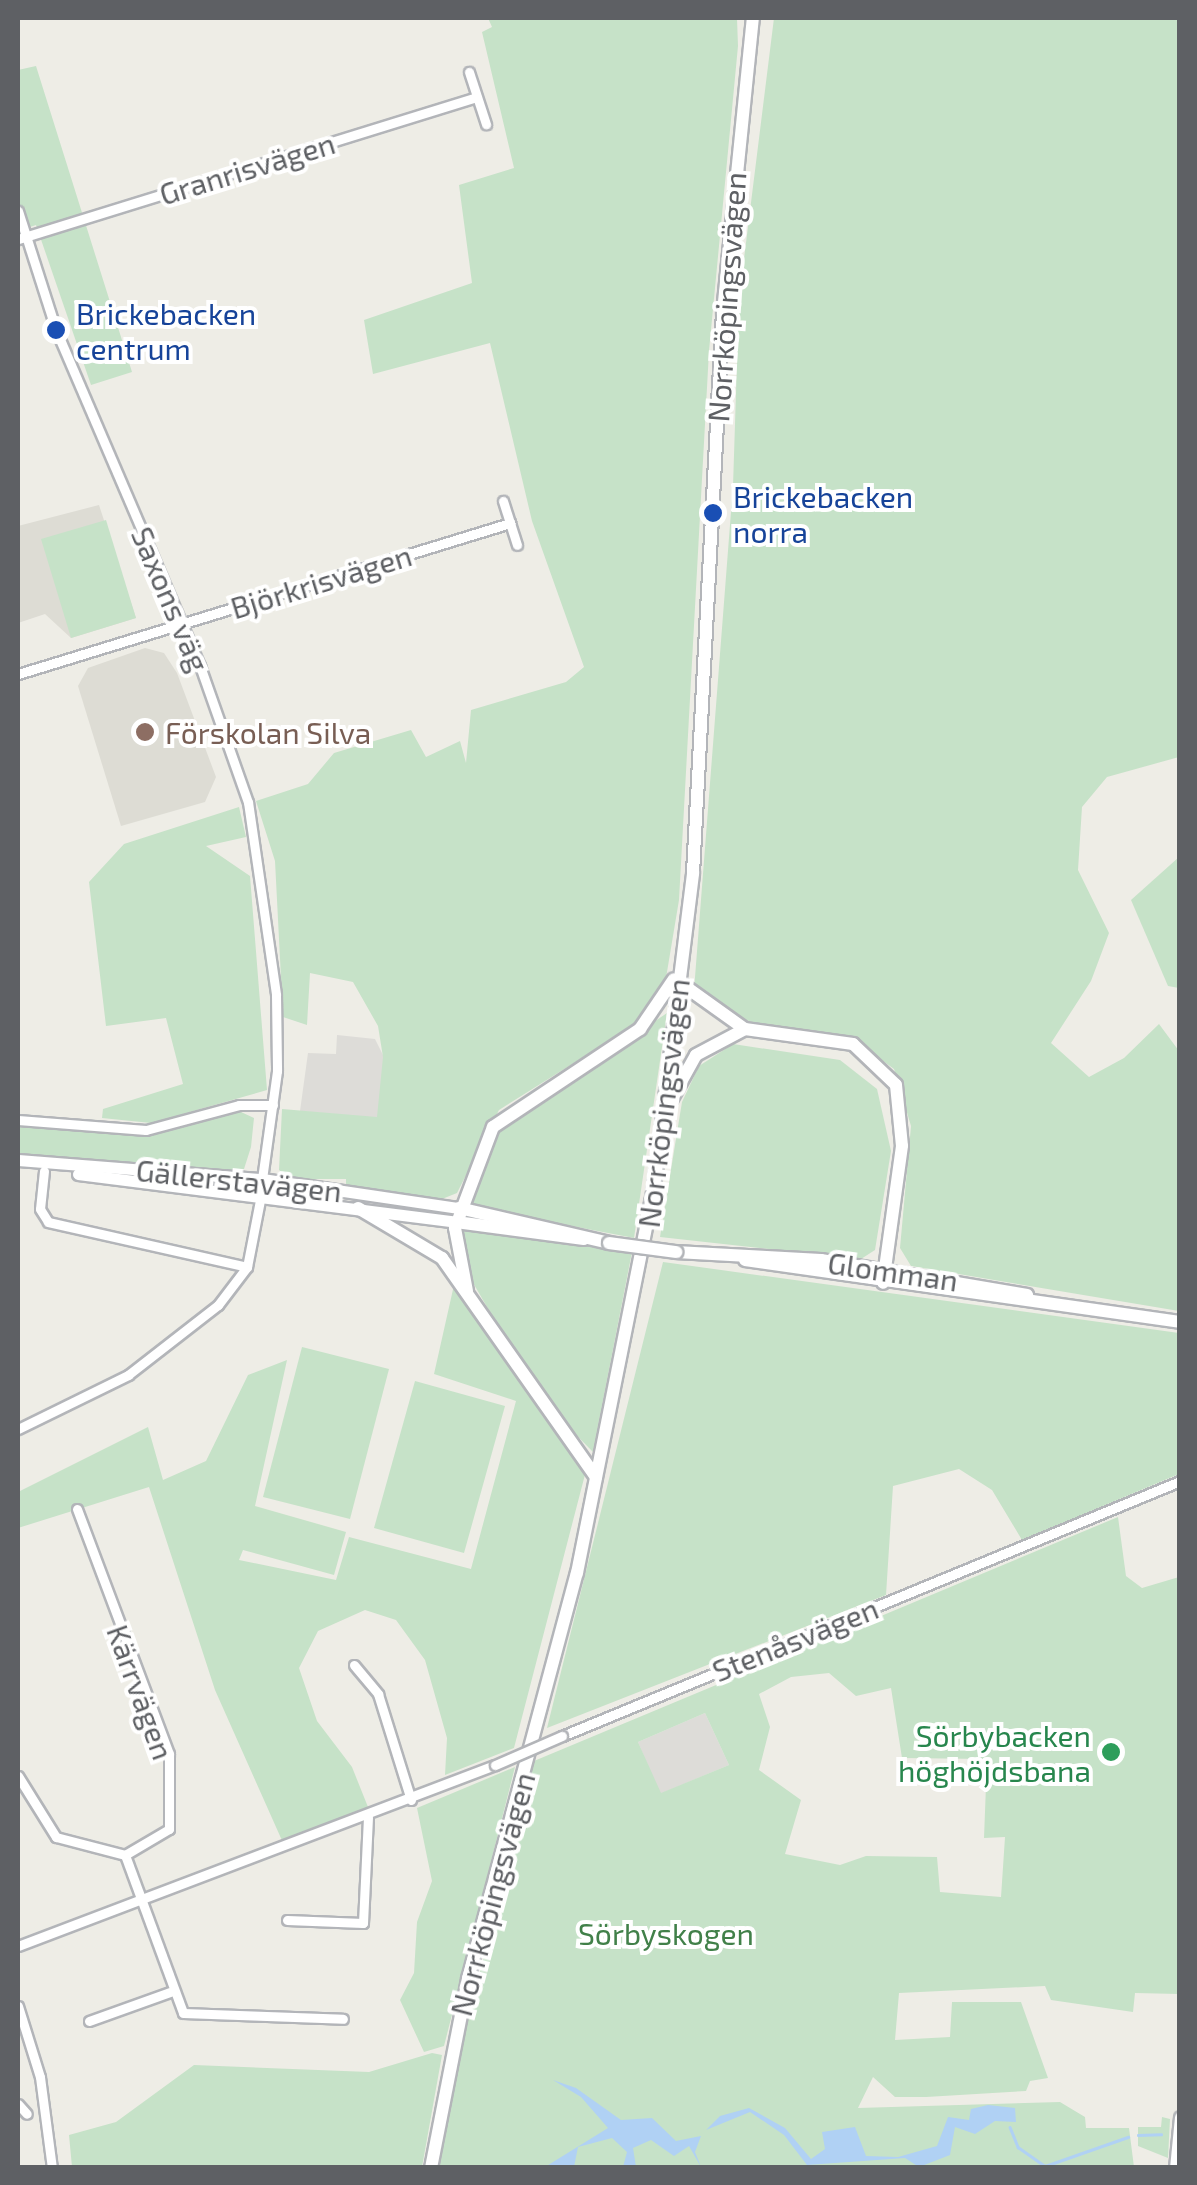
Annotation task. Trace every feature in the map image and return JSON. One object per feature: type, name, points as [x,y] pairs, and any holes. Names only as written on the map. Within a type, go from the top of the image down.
[{"type":"main road","name":"Norrköpingsvägen","points":[[431,2168],[451,2050],[597,1479],[664,1114],[702,754],[723,312],[753,18]]},
{"type":"main road","points":[[467,1291],[458,1215],[493,1127],[640,1029],[667,1000],[681,961]]},
{"type":"main road","points":[[679,982],[745,1029],[853,1044],[896,1085],[902,1146],[884,1276]]},
{"type":"main road","points":[[664,1114],[696,1056],[745,1029]]},
{"type":"main road","points":[[358,1208],[422,1242],[467,1291],[536,1401],[597,1479]]},
{"type":"main road","name":"Glomman","points":[[458,1215],[676,1252],[884,1276],[1180,1322]]},
{"type":"street","points":[[469,72],[486,124]]},
{"type":"street","name":"Granrisvägen","points":[[21,238],[477,97]]},
{"type":"street","name":"Saxons väg","points":[[18,211],[21,238],[90,414],[183,624],[230,744],[260,864],[274,963],[273,1105],[262,1179]]},
{"type":"street","points":[[503,501],[517,544]]},
{"type":"street","name":"Björkrisvägen","points":[[18,674],[510,523]]},
{"type":"street","points":[[18,1120],[146,1130],[273,1105]]},
{"type":"street","name":"Gällerstavägen","points":[[18,1160],[262,1179],[458,1215]]},
{"type":"street","name":"Gällerstavägen","points":[[18,1168],[358,1208],[458,1215]]},
{"type":"street","points":[[44,1171],[40,1209],[48,1222],[247,1266]]},
{"type":"street","points":[[18,1429],[152,1360],[218,1305],[247,1266],[262,1179]]},
{"type":"street","name":"Stenåsvägen","points":[[18,1946],[368,1817],[1180,1480]]},
{"type":"street","name":"Kärrvägen","points":[[78,1509],[169,1754],[168,1829],[125,1855]]},
{"type":"street","points":[[354,1665],[378,1694],[410,1800]]},
{"type":"street","points":[[18,1776],[56,1838],[125,1855],[170,1992],[183,2013],[343,2020]]},
{"type":"street","points":[[288,1920],[364,1923],[368,1817]]},
{"type":"street","points":[[89,2022],[170,1992]]},
{"type":"street","points":[[18,2006],[40,2076],[52,2168]]},
{"type":"street","points":[[18,2104],[26,2114]]},
{"type":"street","points":[[1175,2168],[1180,2117]]},
{"type":"shaded area","points":[[99,505],[136,618],[71,638],[45,614],[18,623],[18,526]]},
{"type":"shaded area","name":"Förskolan Silva","points":[[145,648],[164,653],[177,673],[216,777],[205,802],[121,826],[78,686],[88,668]]},
{"type":"shaded area","points":[[337,1035],[375,1039],[384,1057],[378,1118],[300,1111],[308,1053],[336,1054]]},
{"type":"shaded area","points":[[705,1713],[729,1765],[660,1794],[638,1742]]},
{"type":"green space","points":[[488,18],[737,18],[738,46],[709,351],[679,900],[665,984],[636,1024],[499,1110],[457,1193],[437,1201],[346,1186],[346,1179],[291,1179],[279,1170],[282,1109],[377,1117],[383,1057],[378,1026],[353,982],[310,973],[307,1025],[283,1017],[275,861],[256,801],[308,784],[334,753],[411,730],[426,757],[460,741],[466,763],[471,710],[566,682],[584,667],[532,521],[490,343],[373,374],[364,320],[472,283],[459,185],[514,168],[482,32],[492,27]]},
{"type":"green space","points":[[774,18],[1179,18],[1179,757],[1107,777],[1082,807],[1078,870],[1109,933],[1091,981],[1051,1043],[1089,1077],[1124,1058],[1159,1024],[1179,1051],[1179,1311],[911,1266],[900,1248],[911,1126],[894,1069],[849,1036],[755,1023],[716,1010],[694,990],[733,486],[739,299]]},
{"type":"green space","points":[[36,66],[132,372],[91,385],[36,225],[18,231],[18,70]]},
{"type":"green space","points":[[106,520],[136,618],[71,638],[41,539]]},
{"type":"green space","points":[[239,807],[246,837],[206,846],[250,876],[267,1090],[151,1123],[102,1118],[103,1109],[183,1084],[166,1018],[106,1026],[89,882],[124,844]]},
{"type":"green space","points":[[1179,857],[1179,988],[1168,986],[1131,900]]},
{"type":"green space","points":[[667,1013],[634,1238],[468,1206],[489,1146],[509,1120]]},
{"type":"green space","points":[[733,1044],[840,1060],[877,1089],[891,1151],[875,1250],[861,1259],[660,1237],[682,1102],[699,1066]]},
{"type":"green space","points":[[241,1112],[254,1118],[244,1169],[18,1157],[18,1125],[142,1136]]},
{"type":"green space","points":[[462,1228],[632,1252],[593,1452],[539,1397],[472,1281]]},
{"type":"green space","points":[[663,1262],[1179,1333],[1179,1474],[1022,1540],[992,1490],[959,1469],[893,1486],[886,1595],[547,1728]]},
{"type":"green space","points":[[456,1276],[543,1417],[588,1463],[514,1748],[445,1775],[447,1738],[425,1660],[396,1620],[365,1610],[318,1631],[299,1668],[317,1721],[352,1767],[370,1812],[284,1845],[215,1690],[149,1487],[18,1528],[18,1492],[148,1427],[163,1480],[206,1461],[248,1375],[287,1360],[255,1506],[346,1532],[334,1575],[243,1550],[239,1560],[336,1580],[349,1537],[471,1569],[516,1401],[434,1374]]},
{"type":"green space","points":[[302,1347],[389,1369],[350,1519],[263,1497]]},
{"type":"green space","points":[[415,1381],[505,1406],[464,1553],[374,1528]]},
{"type":"green space","name":"Sörbyskogen","points":[[1118,1517],[1126,1576],[1142,1588],[1179,1577],[1179,1994],[1135,1993],[1133,2012],[1051,2000],[1045,1986],[899,1993],[895,2040],[950,2037],[952,2002],[1021,2002],[1048,2078],[1030,2081],[1026,2091],[895,2097],[873,2077],[858,2108],[1060,2102],[1085,2117],[1086,2128],[1129,2128],[1134,2167],[439,2168],[456,2065],[534,1761]],"holes":[[[829,1673],[856,1696],[891,1688],[902,1758],[987,1759],[984,1838],[1005,1837],[1001,1897],[940,1892],[937,1857],[866,1856],[840,1865],[785,1854],[801,1800],[759,1770],[770,1727],[759,1694],[791,1677]],[[705,1713],[729,1765],[661,1793],[638,1742]]]},
{"type":"green space","points":[[515,1767],[444,2046],[424,2052],[400,2000],[414,1973],[417,1922],[432,1881],[417,1808]]},
{"type":"green space","points":[[432,2053],[442,2055],[422,2167],[72,2167],[69,2135],[116,2122],[194,2065],[369,2072]]},
{"type":"green space","points":[[1162,2117],[1170,2119],[1168,2158],[1138,2146],[1138,2127],[1161,2127]]},
{"type":"water","points":[[553,2080],[576,2088],[621,2120],[652,2118],[676,2141],[701,2136],[695,2152],[701,2167],[689,2146],[674,2156],[651,2140],[633,2148],[636,2167],[623,2167],[627,2152],[612,2138],[578,2147],[574,2167],[545,2167],[608,2128],[581,2097]]},
{"type":"water","points":[[988,2105],[1015,2108],[1016,2122],[995,2121],[975,2134],[955,2127],[950,2155],[919,2167],[905,2158],[807,2165],[784,2135],[750,2112],[706,2130],[720,2116],[749,2108],[785,2128],[811,2159],[825,2149],[822,2132],[855,2127],[866,2156],[898,2157],[937,2146],[948,2117],[969,2120],[971,2109]]},
{"type":"waterway","points":[[1010,2127],[1018,2147],[1045,2166],[1128,2137]]},
{"type":"waterway","points":[[1138,2135],[1161,2134]]},
{"type":"place","name":"Brickebacken centrum","points":[[56,330]]},
{"type":"place","name":"Brickebacken norra","points":[[713,513]]},
{"type":"place","name":"Förskolan Silva","points":[[145,732]]},
{"type":"place","name":"Sörbybacken höghöjdsbana","points":[[1111,1752]]}]
